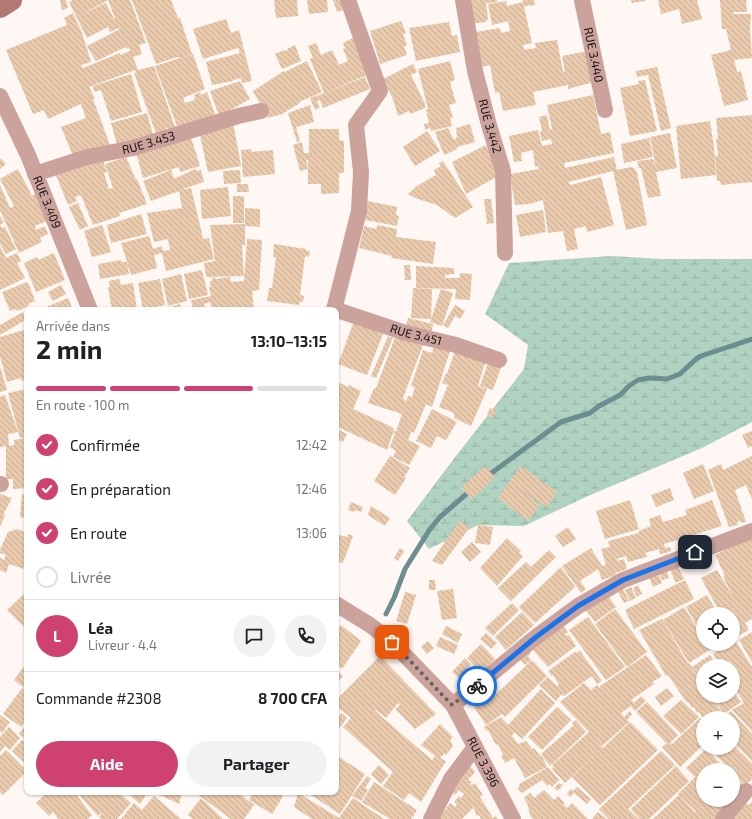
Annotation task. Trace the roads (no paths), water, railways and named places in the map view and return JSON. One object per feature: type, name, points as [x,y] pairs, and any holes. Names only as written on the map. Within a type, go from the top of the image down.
[{"type":"main road","points":[[0,7],[11,0]]},
{"type":"street","points":[[335,307],[359,211],[361,172],[356,125],[380,91],[348,0]]},
{"type":"street","name":"RUE 3.442","points":[[463,0],[475,71],[503,172],[506,253]]},
{"type":"street","name":"RUE 3.440","points":[[582,0],[605,110]]},
{"type":"street","name":"RUE 3.409","points":[[0,96],[35,174],[89,307]]},
{"type":"street","name":"RUE 3.453","points":[[35,174],[87,157],[133,148],[238,116],[261,111]]},
{"type":"street","name":"RUE 3.451","points":[[339,311],[406,333],[456,345],[499,360]]},
{"type":"street","points":[[339,606],[370,625],[392,642],[452,705],[536,637],[578,606],[623,580],[752,531]]},
{"type":"street","name":"RUE 3.396","points":[[452,705],[513,819]]},
{"type":"street","points":[[431,819],[451,779],[475,747]]},
{"type":"street","points":[[723,819],[746,791]]},
{"type":"waterway","points":[[486,477],[561,422],[590,413],[599,406],[620,395],[638,380],[649,378],[667,379],[680,374],[701,356],[752,339]]},
{"type":"waterway","points":[[386,614],[405,569],[430,529],[440,517],[471,490]]}]
